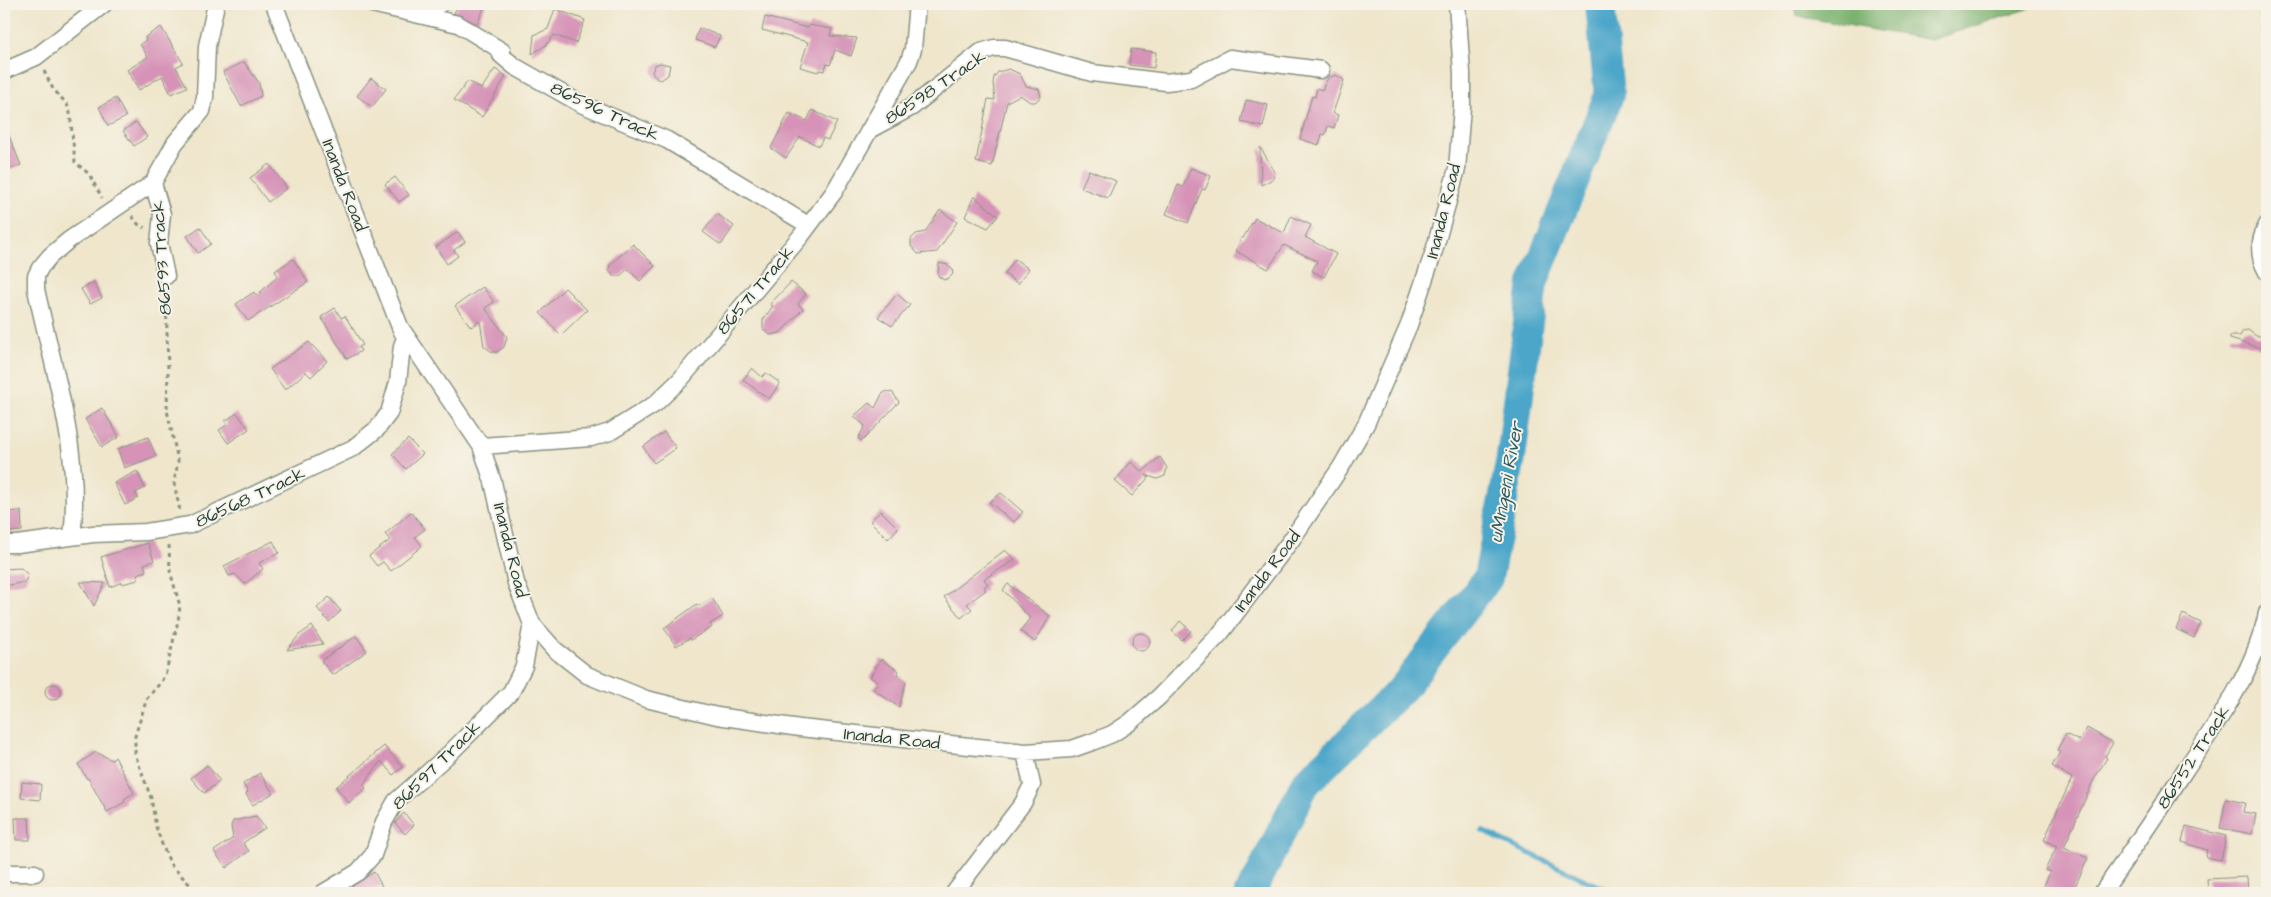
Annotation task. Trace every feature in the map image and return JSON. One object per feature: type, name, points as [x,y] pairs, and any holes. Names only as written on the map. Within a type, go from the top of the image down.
[{"type":"street","points":[[4,71],[36,57],[104,4]]},
{"type":"street","name":"86593 Track","points":[[166,276],[160,253],[159,237],[162,214],[154,183],[175,143],[202,111],[205,97],[207,46],[216,4]]},
{"type":"street","name":"Inanda Road","points":[[274,4],[400,327],[481,446],[493,482],[516,583],[532,624],[554,649],[587,675],[646,699],[717,716],[800,728],[1025,752],[1072,749],[1112,734],[1129,723],[1160,697],[1220,634],[1292,539],[1341,467],[1366,424],[1409,325],[1434,250],[1457,169],[1462,107],[1462,73],[1456,4]]},
{"type":"street","name":"86596 Track","points":[[372,4],[396,8],[458,24],[502,51],[501,55],[514,66],[581,104],[667,140],[808,225]]},
{"type":"street","points":[[396,8],[427,8],[440,4]]},
{"type":"street","name":"86571 Track","points":[[481,446],[591,438],[610,432],[636,418],[656,404],[680,380],[802,236],[808,225],[834,192],[909,61],[913,49],[917,4]]},
{"type":"street","name":"86598 Track","points":[[869,130],[912,106],[981,52],[994,48],[1005,48],[1092,73],[1166,82],[1191,79],[1230,58],[1321,70]]},
{"type":"street","points":[[72,537],[75,514],[73,459],[36,289],[36,276],[50,256],[69,240],[154,183]]},
{"type":"street","points":[[2267,225],[2260,241],[2260,252],[2267,272]]},
{"type":"street","name":"86568 Track","points":[[4,544],[176,528],[210,517],[353,448],[377,430],[389,412],[398,382],[402,346],[405,338],[400,327]]},
{"type":"street","name":"86552 Track","points":[[2102,893],[2193,759],[2241,682],[2255,655],[2267,613]]},
{"type":"street","name":"86597 Track","points":[[323,893],[358,872],[373,855],[384,822],[396,801],[450,754],[511,692],[524,666],[532,624]]},
{"type":"street","points":[[954,893],[1023,803],[1032,785],[1025,752]]},
{"type":"street","points":[[4,873],[35,873]]},
{"type":"path","points":[[36,57],[53,89],[67,104],[70,113],[75,162],[89,174],[98,194],[113,211],[129,214],[138,224],[145,228],[160,253]]},
{"type":"path","name":"86593 Track","points":[[166,276],[165,309],[168,371],[166,410],[178,460],[174,483],[180,517],[169,543],[168,554],[170,571],[180,606],[166,672],[161,682],[147,698],[135,736],[135,754],[151,798],[156,827],[163,847],[172,865],[198,893]]},
{"type":"green space","points":[[1794,4],[2043,4],[1931,40],[1796,16]]},
{"type":"building","points":[[459,4],[486,4],[477,24],[454,13]]},
{"type":"building","points":[[555,9],[585,20],[576,43],[554,35],[546,45],[532,54],[534,35],[548,29]]},
{"type":"building","points":[[765,17],[808,28],[809,25],[832,29],[830,36],[857,38],[851,56],[835,50],[830,65],[827,64],[824,71],[819,70],[818,72],[800,67],[808,42],[762,30]]},
{"type":"building","points":[[161,27],[183,63],[176,67],[187,87],[171,94],[162,76],[139,90],[127,70],[148,57],[140,44],[146,40],[145,37]]},
{"type":"building","points":[[699,28],[720,36],[715,47],[695,40]]},
{"type":"building","points":[[1131,49],[1156,52],[1154,68],[1129,65]]},
{"type":"building","points":[[244,62],[259,83],[261,96],[241,106],[223,72]]},
{"type":"building","points":[[660,63],[670,65],[668,75],[661,80],[657,79],[652,72],[655,65]]},
{"type":"building","points":[[495,69],[506,76],[482,117],[454,100],[468,81],[481,89]]},
{"type":"building","points":[[1009,69],[1020,74],[1026,86],[1039,89],[1041,97],[1035,102],[1030,102],[1020,95],[1007,102],[992,166],[976,162],[988,99],[995,100],[994,77],[998,72]]},
{"type":"building","points":[[1336,75],[1344,80],[1333,113],[1338,115],[1334,128],[1328,126],[1325,135],[1322,134],[1319,145],[1300,139],[1312,96],[1315,97],[1317,88],[1322,90],[1328,78]]},
{"type":"building","points":[[371,78],[386,89],[372,107],[357,96]]},
{"type":"building","points":[[116,98],[126,117],[108,126],[99,107]]},
{"type":"building","points":[[1246,100],[1268,105],[1263,127],[1241,122]]},
{"type":"building","points":[[812,110],[837,122],[828,140],[823,138],[819,146],[800,137],[786,158],[771,148],[789,113],[807,121]]},
{"type":"building","points":[[136,122],[147,137],[134,146],[123,131]]},
{"type":"building","points":[[4,124],[21,165],[4,172]]},
{"type":"building","points":[[1260,147],[1275,172],[1273,179],[1261,185]]},
{"type":"building","points":[[269,164],[287,188],[268,202],[250,178]]},
{"type":"building","points":[[1191,168],[1211,176],[1205,190],[1202,189],[1188,223],[1166,214],[1178,185],[1183,187]]},
{"type":"building","points":[[1089,170],[1116,181],[1108,198],[1081,188]]},
{"type":"building","points":[[395,177],[409,195],[399,202],[385,184]]},
{"type":"building","points":[[974,196],[998,216],[988,228],[965,217]]},
{"type":"building","points":[[940,210],[957,222],[937,252],[918,254],[911,246],[911,239],[916,234],[925,232]]},
{"type":"building","points":[[717,214],[734,226],[721,245],[703,232]]},
{"type":"building","points":[[1291,216],[1311,225],[1305,237],[1336,254],[1324,277],[1312,271],[1317,261],[1284,245],[1268,269],[1236,251],[1241,238],[1243,238],[1255,218],[1284,233]]},
{"type":"building","points":[[200,227],[211,244],[198,253],[187,236]]},
{"type":"building","points":[[458,232],[465,242],[454,250],[458,256],[447,264],[436,247]]},
{"type":"building","points":[[633,244],[655,266],[640,281],[628,269],[620,276],[613,276],[609,270],[610,265]]},
{"type":"building","points":[[293,259],[308,282],[248,321],[236,304],[254,292],[256,296],[278,276],[275,271]]},
{"type":"building","points":[[1015,259],[1029,269],[1018,284],[1005,274]]},
{"type":"building","points":[[939,263],[948,265],[952,269],[953,274],[949,278],[944,280],[938,276]]},
{"type":"building","points":[[94,282],[102,298],[90,304],[81,289]]},
{"type":"building","points":[[791,282],[806,294],[798,304],[803,309],[780,333],[770,335],[763,329],[763,320],[773,306],[770,304]]},
{"type":"building","points":[[483,287],[494,302],[485,308],[507,337],[504,347],[497,352],[492,352],[484,346],[480,321],[471,327],[455,306]]},
{"type":"building","points":[[565,288],[587,310],[561,335],[540,313]]},
{"type":"building","points":[[897,294],[910,305],[892,326],[878,317]]},
{"type":"building","points":[[335,308],[341,318],[345,316],[363,345],[359,347],[361,351],[347,359],[321,317]]},
{"type":"building","points":[[2248,330],[2256,336],[2267,336],[2267,350],[2230,339],[2230,336],[2240,336],[2243,331]]},
{"type":"building","points":[[309,342],[327,361],[311,377],[306,372],[285,390],[270,369]]},
{"type":"building","points":[[752,368],[762,377],[766,373],[780,383],[769,399],[743,380]]},
{"type":"building","points":[[887,391],[893,393],[899,402],[862,441],[858,438],[865,426],[854,416],[869,403],[875,408],[882,394]]},
{"type":"building","points":[[102,408],[119,437],[102,447],[85,419]]},
{"type":"building","points":[[237,413],[249,429],[228,443],[219,430],[227,425],[225,421]]},
{"type":"building","points":[[664,432],[676,448],[654,463],[643,447]]},
{"type":"building","points":[[148,437],[156,456],[124,468],[118,449]]},
{"type":"building","points":[[408,439],[423,454],[406,469],[392,454]]},
{"type":"building","points":[[1160,457],[1167,468],[1165,476],[1157,479],[1146,475],[1149,477],[1132,496],[1115,481],[1131,462],[1142,472]]},
{"type":"building","points":[[137,471],[145,488],[135,493],[138,498],[125,505],[114,483]]},
{"type":"building","points":[[1001,493],[1023,512],[1014,522],[989,502]]},
{"type":"building","points":[[21,511],[22,531],[4,532],[4,512]]},
{"type":"building","points":[[881,511],[898,528],[888,539],[870,521]]},
{"type":"building","points":[[411,512],[425,529],[415,537],[422,546],[391,571],[383,562],[377,566],[369,556],[390,540],[385,534]]},
{"type":"building","points":[[273,541],[279,553],[259,563],[263,569],[245,584],[235,574],[229,576],[224,566]]},
{"type":"building","points":[[148,543],[154,561],[144,564],[146,571],[137,574],[138,580],[122,584],[122,582],[110,587],[101,557]]},
{"type":"building","points":[[1005,550],[1015,560],[984,579],[988,584],[984,587],[986,590],[967,604],[972,609],[961,618],[944,597]]},
{"type":"building","points":[[21,568],[28,575],[25,582],[4,586],[4,569]]},
{"type":"building","points":[[80,582],[105,583],[94,606]]},
{"type":"building","points":[[1008,584],[1050,616],[1035,642],[1020,631],[1030,618],[1003,590]]},
{"type":"building","points":[[329,597],[341,611],[329,622],[317,608]]},
{"type":"building","points":[[712,598],[723,616],[710,624],[712,627],[691,640],[690,638],[676,646],[664,628],[697,604],[699,606]]},
{"type":"building","points":[[2183,614],[2201,623],[2194,638],[2176,629]]},
{"type":"building","points":[[1180,621],[1191,631],[1182,640],[1172,631]]},
{"type":"building","points":[[312,626],[323,644],[287,650],[299,635]]},
{"type":"building","points":[[1137,633],[1145,633],[1150,638],[1148,649],[1137,651],[1132,646],[1132,638]]},
{"type":"building","points":[[356,636],[367,651],[333,675],[321,661]]},
{"type":"building","points":[[881,659],[899,671],[897,674],[906,682],[899,707],[873,689],[878,682],[870,677]]},
{"type":"building","points":[[53,684],[59,686],[61,692],[59,698],[53,700],[47,698],[45,692],[47,686]]},
{"type":"building","points":[[2087,728],[2113,743],[2105,756],[2107,758],[2093,781],[2064,848],[2088,858],[2072,893],[2044,893],[2047,887],[2044,886],[2050,872],[2045,870],[2057,846],[2044,840],[2072,778],[2052,766],[2060,752],[2057,750],[2066,734],[2079,741]]},
{"type":"building","points":[[384,746],[403,767],[393,775],[381,761],[363,785],[366,788],[349,803],[336,787]]},
{"type":"building","points":[[96,752],[112,760],[115,757],[134,793],[124,799],[125,802],[107,812],[78,764]]},
{"type":"building","points":[[207,765],[220,781],[204,793],[191,778]]},
{"type":"building","points":[[260,773],[273,793],[253,805],[246,794],[248,792],[243,784]]},
{"type":"building","points":[[22,782],[41,784],[40,800],[21,798]]},
{"type":"building","points":[[2226,799],[2245,803],[2243,812],[2256,814],[2252,834],[2220,828]]},
{"type":"building","points":[[404,813],[414,825],[405,834],[395,823]]},
{"type":"building","points":[[256,816],[265,828],[243,843],[249,851],[226,868],[214,851],[233,838],[231,826],[233,821]]},
{"type":"building","points":[[15,818],[29,818],[30,840],[16,840]]},
{"type":"building","points":[[2186,826],[2226,836],[2221,860],[2206,857],[2207,850],[2182,842]]},
{"type":"building","points":[[374,872],[382,886],[369,893],[342,893]]},
{"type":"building","points":[[2247,877],[2248,893],[2208,893],[2207,879]]},
{"type":"waterway","name":"uMngeni River","points":[[1249,893],[1258,879],[1305,784],[1403,688],[1488,578],[1511,458],[1533,283],[1609,95],[1600,4]]},
{"type":"waterway","points":[[1482,831],[1613,893]]}]
